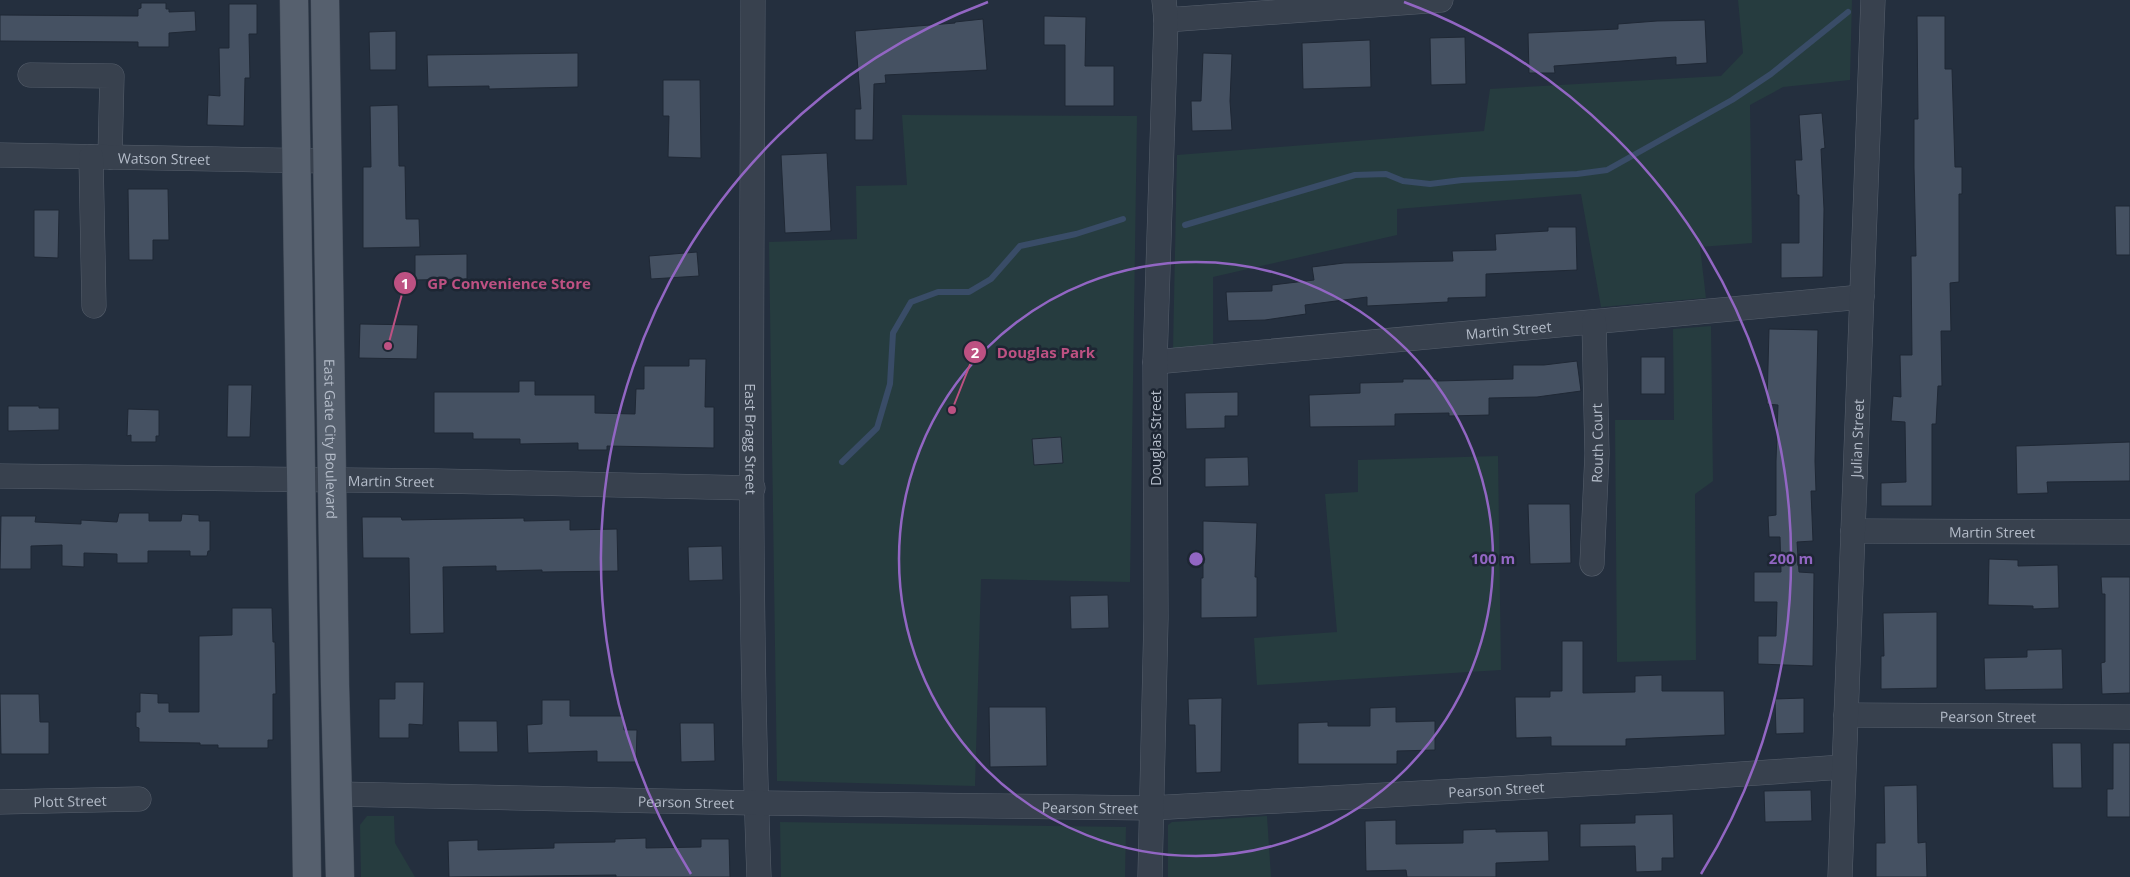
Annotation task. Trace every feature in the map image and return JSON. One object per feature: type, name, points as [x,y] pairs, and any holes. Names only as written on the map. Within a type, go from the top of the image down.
[{"type":"main road","points":[[294,0],[307,877]]},
{"type":"main road","name":"East Gate City Boulevard","points":[[325,0],[340,877]]},
{"type":"street","name":"East Bragg Street","points":[[753,0],[753,488],[756,803],[759,877]]},
{"type":"street","points":[[1165,10],[1441,0]]},
{"type":"street","name":"Julian Street","points":[[1840,877],[1873,0]]},
{"type":"street","name":"Douglas Street","points":[[1150,877],[1156,618],[1155,362],[1165,10]]},
{"type":"street","points":[[30,76],[112,76],[101,157],[94,306]]},
{"type":"street","name":"Watson Street","points":[[0,155],[328,161]]},
{"type":"street","name":"Martin Street","points":[[1155,362],[1862,297]]},
{"type":"street","name":"Routh Court","points":[[1592,564],[1597,454],[1594,322]]},
{"type":"street","name":"Martin Street","points":[[0,476],[301,479],[753,488]]},
{"type":"street","name":"Martin Street","points":[[1853,531],[2130,532]]},
{"type":"street","name":"Pearson Street","points":[[1846,715],[2130,717]]},
{"type":"street","name":"Pearson Street","points":[[338,794],[756,803],[1151,808],[1645,781],[1843,767]]},
{"type":"street","name":"Plott Street","points":[[0,802],[140,799]]},
{"type":"green space","points":[[1738,0],[1852,0],[1850,80],[1783,87],[1750,105],[1752,243],[1700,247],[1706,298],[1601,307],[1581,194],[1397,209],[1397,235],[1213,277],[1213,344],[1173,349],[1177,155],[1484,131],[1490,89],[1721,76],[1743,53]]},
{"type":"green space","points":[[902,115],[1137,116],[1130,582],[981,579],[975,786],[777,781],[769,242],[857,239],[856,186],[907,185]]},
{"type":"green space","points":[[1711,326],[1713,481],[1695,494],[1696,660],[1617,662],[1615,420],[1674,420],[1673,329]]},
{"type":"green space","points":[[1498,456],[1501,670],[1257,685],[1254,638],[1337,632],[1325,494],[1358,492],[1358,460]]},
{"type":"green space","points":[[367,816],[394,816],[395,843],[415,877],[361,877],[360,825]]},
{"type":"green space","points":[[1267,816],[1271,877],[1168,877],[1168,825],[1172,822]]},
{"type":"green space","points":[[780,822],[1126,827],[1125,877],[781,877]]},
{"type":"building","points":[[141,3],[166,3],[166,9],[169,9],[169,12],[195,11],[196,31],[169,33],[169,47],[138,47],[138,42],[0,41],[0,15],[138,16],[138,9],[141,8]]},
{"type":"building","points":[[229,4],[257,4],[257,34],[249,34],[250,78],[245,78],[244,126],[207,125],[208,95],[220,96],[219,48],[229,48]]},
{"type":"building","points":[[1044,16],[1086,17],[1085,66],[1114,66],[1114,106],[1065,106],[1065,45],[1044,45]]},
{"type":"building","points":[[1917,16],[1945,16],[1945,69],[1952,69],[1955,167],[1962,167],[1962,194],[1959,194],[1959,282],[1950,283],[1951,331],[1941,331],[1942,386],[1938,386],[1936,424],[1932,424],[1932,506],[1881,506],[1881,483],[1906,482],[1905,422],[1891,421],[1893,396],[1901,397],[1900,355],[1912,355],[1911,256],[1916,256],[1914,119],[1918,119]]},
{"type":"building","points":[[983,19],[987,70],[885,75],[886,83],[874,84],[873,140],[855,140],[855,109],[861,109],[855,31]]},
{"type":"building","points":[[1705,20],[1707,63],[1676,65],[1676,57],[1554,66],[1555,73],[1529,73],[1528,33],[1618,29],[1618,24]]},
{"type":"building","points":[[396,31],[396,70],[370,70],[369,32]]},
{"type":"building","points":[[1465,37],[1466,84],[1431,85],[1430,38]]},
{"type":"building","points":[[1370,40],[1371,87],[1303,89],[1302,43]]},
{"type":"building","points":[[578,53],[578,87],[489,89],[489,86],[428,87],[427,55]]},
{"type":"building","points":[[1203,53],[1232,54],[1230,101],[1232,130],[1192,131],[1191,101],[1201,101]]},
{"type":"building","points":[[663,80],[700,80],[701,158],[668,157],[669,116],[663,116]]},
{"type":"building","points":[[398,105],[399,166],[405,166],[406,219],[419,219],[420,247],[363,248],[363,167],[371,167],[370,106]]},
{"type":"building","points":[[1822,113],[1825,148],[1821,149],[1824,209],[1823,277],[1781,278],[1781,243],[1799,243],[1799,195],[1797,195],[1795,160],[1802,160],[1799,115]]},
{"type":"building","points":[[827,153],[831,231],[785,233],[781,155]]},
{"type":"building","points":[[128,189],[168,189],[169,240],[153,240],[153,260],[129,260]]},
{"type":"building","points":[[2115,206],[2130,206],[2130,255],[2116,255]]},
{"type":"building","points":[[34,210],[59,210],[58,258],[34,257]]},
{"type":"building","points":[[1548,227],[1576,227],[1577,270],[1486,274],[1486,297],[1448,298],[1448,302],[1367,306],[1367,297],[1305,305],[1306,314],[1265,320],[1228,321],[1226,292],[1272,291],[1272,285],[1314,280],[1312,267],[1344,263],[1453,261],[1452,251],[1496,250],[1495,234],[1548,231]]},
{"type":"building","points":[[697,252],[699,276],[651,279],[649,256]]},
{"type":"building","points":[[467,254],[467,279],[415,280],[415,255]]},
{"type":"building","points":[[360,324],[418,325],[417,359],[359,358]]},
{"type":"building","points":[[1769,329],[1818,330],[1816,491],[1811,491],[1813,541],[1797,542],[1799,572],[1814,573],[1813,666],[1758,664],[1758,636],[1776,636],[1777,602],[1754,602],[1754,572],[1781,572],[1780,537],[1769,537],[1768,516],[1776,515],[1778,405],[1767,404]]},
{"type":"building","points":[[1641,357],[1665,357],[1665,394],[1641,394]]},
{"type":"building","points":[[689,359],[706,359],[705,407],[714,407],[714,448],[607,446],[607,450],[578,450],[578,443],[520,444],[520,439],[473,439],[473,433],[434,433],[434,392],[519,392],[519,381],[535,381],[535,395],[595,395],[595,413],[635,414],[636,389],[644,389],[644,366],[689,366]]},
{"type":"building","points":[[1577,361],[1581,391],[1537,397],[1489,398],[1489,415],[1449,416],[1449,413],[1395,414],[1395,426],[1310,427],[1309,395],[1360,393],[1360,383],[1403,382],[1403,379],[1437,379],[1437,381],[1513,379],[1513,365],[1544,365]]},
{"type":"building","points":[[228,385],[252,385],[250,437],[227,437]]},
{"type":"building","points":[[1238,392],[1238,416],[1225,416],[1225,428],[1186,429],[1185,393]]},
{"type":"building","points":[[8,406],[59,408],[59,430],[8,431]]},
{"type":"building","points":[[128,409],[159,410],[159,436],[156,436],[156,442],[131,442],[131,435],[127,436]]},
{"type":"building","points":[[1061,437],[1063,463],[1034,465],[1032,439]]},
{"type":"building","points":[[2130,442],[2130,481],[2047,482],[2048,493],[2017,494],[2016,446]]},
{"type":"building","points":[[1248,457],[1249,486],[1205,487],[1205,458]]},
{"type":"building","points":[[1528,504],[1570,504],[1571,563],[1530,564]]},
{"type":"building","points":[[119,513],[149,513],[149,521],[181,521],[182,514],[199,515],[199,521],[210,521],[210,551],[208,551],[207,556],[190,556],[190,551],[148,551],[148,563],[117,563],[117,554],[84,553],[84,567],[62,566],[62,545],[31,546],[31,569],[0,569],[1,516],[36,516],[35,522],[81,524],[81,520],[117,522]]},
{"type":"building","points":[[362,517],[401,517],[402,520],[524,518],[524,521],[570,520],[570,530],[617,529],[618,571],[496,571],[496,566],[443,567],[444,633],[410,634],[409,558],[363,558]]},
{"type":"building","points":[[1203,521],[1257,523],[1255,577],[1257,577],[1257,617],[1201,618]]},
{"type":"building","points":[[722,546],[723,580],[689,581],[688,547]]},
{"type":"building","points":[[1989,559],[2018,560],[2018,566],[2058,565],[2059,608],[2033,609],[2033,606],[1988,605]]},
{"type":"building","points":[[2101,577],[2130,577],[2130,693],[2102,694],[2101,663],[2105,662],[2105,594],[2102,594]]},
{"type":"building","points":[[1108,595],[1109,628],[1071,629],[1070,596]]},
{"type":"building","points":[[232,608],[272,608],[276,694],[273,694],[273,740],[268,740],[268,748],[218,748],[218,745],[200,745],[200,743],[139,742],[136,712],[140,712],[140,693],[158,694],[158,703],[169,703],[169,712],[199,712],[199,636],[232,635]]},
{"type":"building","points":[[1937,612],[1937,688],[1881,689],[1881,656],[1884,656],[1883,613]]},
{"type":"building","points":[[1562,641],[1583,641],[1583,693],[1635,692],[1635,676],[1662,675],[1662,691],[1724,691],[1725,735],[1626,739],[1626,746],[1551,746],[1551,737],[1516,738],[1515,697],[1550,697],[1550,691],[1562,691]]},
{"type":"building","points":[[2062,649],[2063,689],[1985,690],[1984,658],[2027,657],[2027,650]]},
{"type":"building","points":[[395,682],[424,682],[423,725],[409,724],[409,738],[379,738],[379,699],[395,699]]},
{"type":"building","points":[[0,694],[39,694],[40,722],[49,722],[49,754],[1,754]]},
{"type":"building","points":[[1222,698],[1221,772],[1196,773],[1195,725],[1189,725],[1188,699]]},
{"type":"building","points":[[1804,698],[1804,733],[1776,734],[1775,699]]},
{"type":"building","points":[[542,700],[570,700],[570,716],[624,716],[624,730],[637,730],[636,762],[597,762],[597,751],[528,753],[527,725],[542,724]]},
{"type":"building","points":[[989,707],[1046,707],[1047,766],[990,767]]},
{"type":"building","points":[[1396,707],[1396,722],[1435,721],[1435,750],[1397,751],[1397,764],[1298,764],[1298,723],[1328,722],[1328,726],[1370,726],[1370,708]]},
{"type":"building","points":[[458,721],[497,721],[498,752],[459,752]]},
{"type":"building","points":[[680,723],[714,723],[715,761],[681,762]]},
{"type":"building","points":[[2052,743],[2081,743],[2082,788],[2053,788]]},
{"type":"building","points":[[2113,743],[2130,743],[2130,817],[2107,817],[2107,789],[2113,789]]},
{"type":"building","points":[[1917,785],[1918,843],[1926,842],[1927,877],[1876,877],[1876,843],[1885,843],[1884,786]]},
{"type":"building","points":[[1811,790],[1812,821],[1765,822],[1764,791]]},
{"type":"building","points":[[1673,814],[1674,858],[1662,858],[1662,871],[1636,872],[1635,846],[1580,847],[1580,824],[1635,823],[1635,815]]},
{"type":"building","points":[[1396,820],[1396,844],[1463,843],[1463,830],[1496,829],[1496,832],[1548,831],[1549,861],[1496,863],[1496,877],[1407,877],[1406,870],[1366,871],[1365,821]]},
{"type":"building","points":[[646,838],[646,848],[701,847],[701,839],[729,839],[730,877],[616,877],[616,875],[449,877],[448,841],[478,840],[478,850],[554,848],[554,843],[615,842],[615,839]]},
{"type":"waterway","points":[[1185,225],[1355,175],[1386,174],[1403,181],[1430,184],[1462,180],[1577,174],[1607,170],[1732,100],[1771,74],[1848,12]]},
{"type":"waterway","points":[[842,462],[877,428],[890,384],[893,333],[911,302],[938,292],[969,292],[991,279],[1020,246],[1076,234],[1123,219]]},
{"type":"place","name":"GP Convenience Store","points":[[388,346]]},
{"type":"place","name":"Douglas Park","points":[[952,410]]}]
